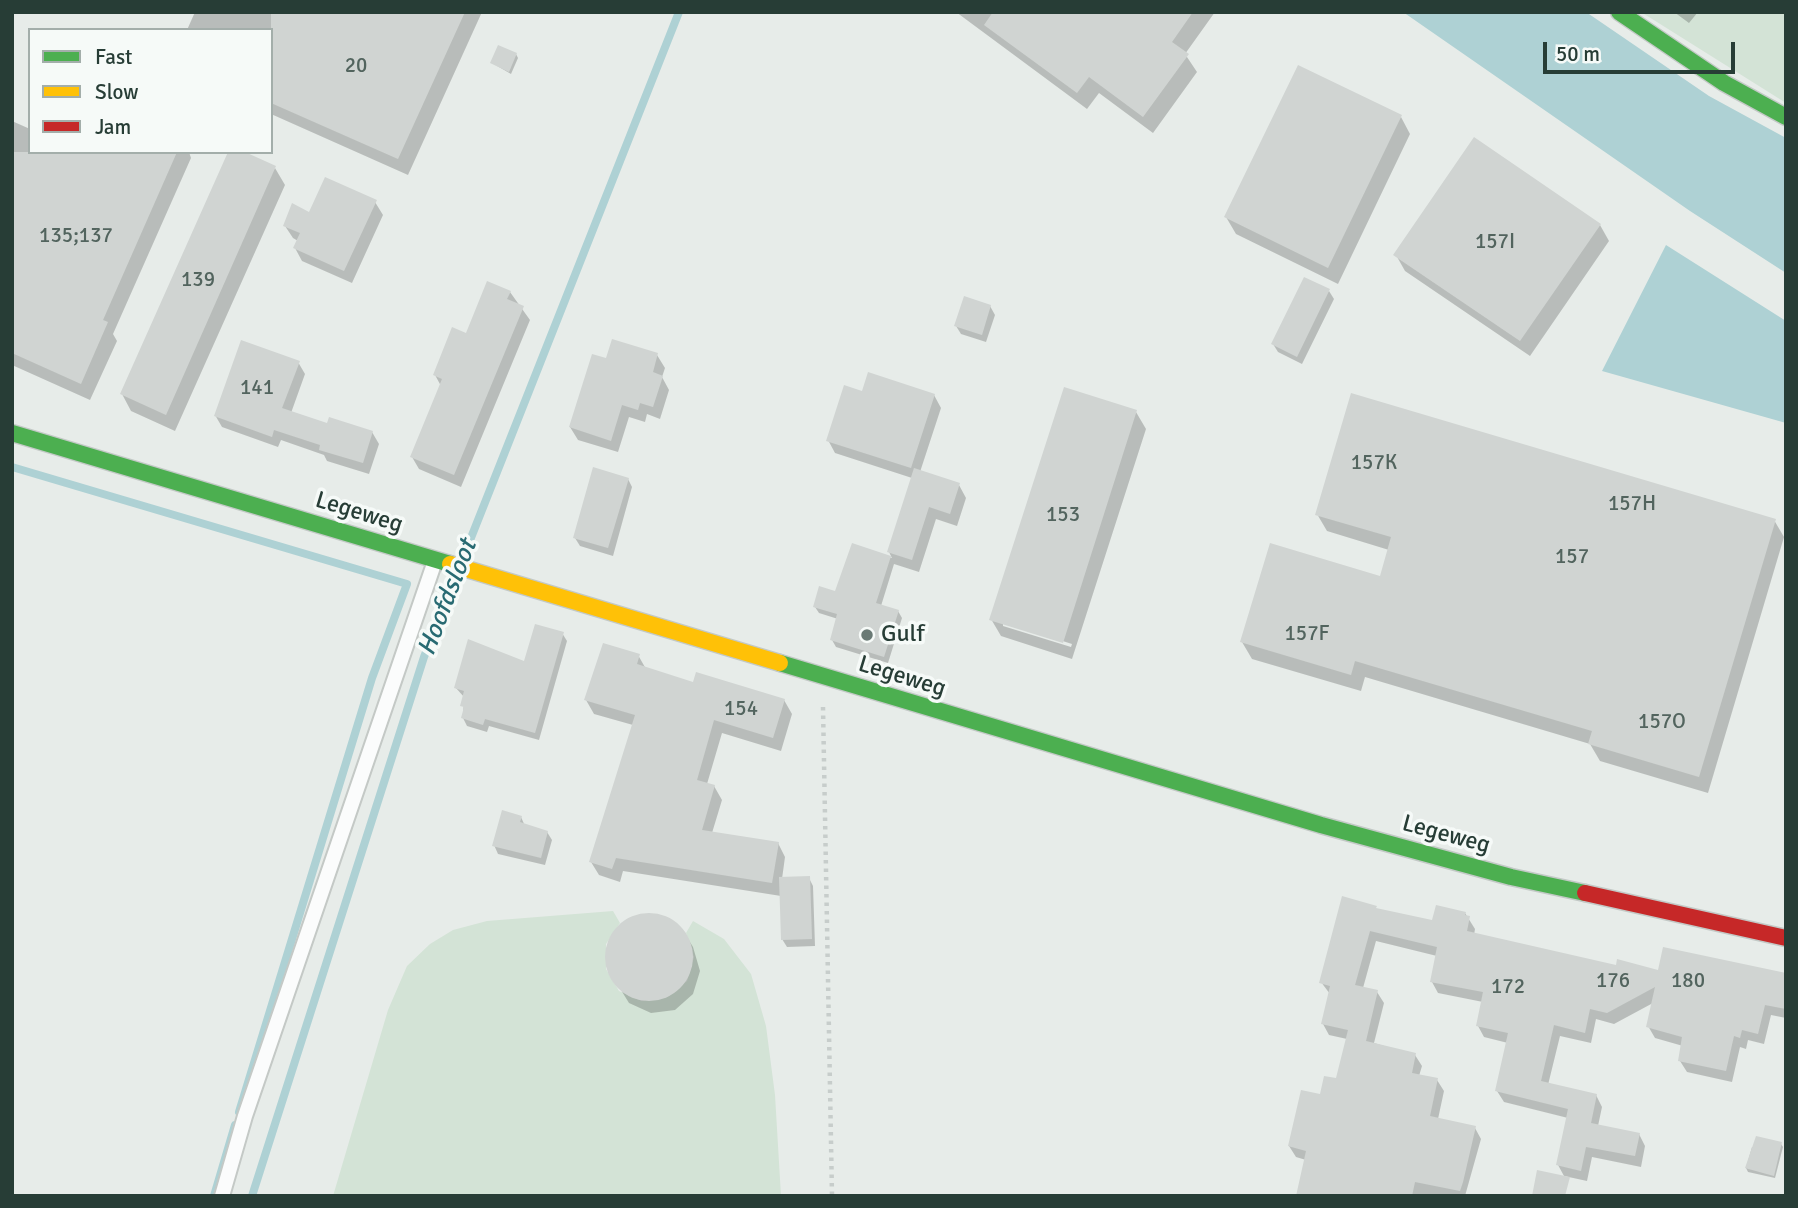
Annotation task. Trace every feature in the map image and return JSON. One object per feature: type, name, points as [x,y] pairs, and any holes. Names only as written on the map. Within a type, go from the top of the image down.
[{"type":"street","points":[[1619,12],[1724,83],[1786,117]]},
{"type":"street","name":"Legeweg","points":[[12,433],[1321,825],[1499,874],[1786,937]]},
{"type":"lane","points":[[222,1196],[244,1116],[436,560]]},
{"type":"path","points":[[823,677],[832,1196]]},
{"type":"green space","points":[[1641,12],[1786,12],[1786,103]]},
{"type":"green space","points":[[613,911],[620,923],[606,944],[606,969],[619,991],[642,1001],[667,997],[687,981],[694,957],[686,933],[693,921],[724,939],[751,974],[766,1026],[775,1095],[781,1196],[333,1196],[388,1010],[407,966],[430,944],[453,930],[487,921]]},
{"type":"water","points":[[1403,12],[1586,12],[1709,96],[1786,138],[1786,273],[1690,211]]},
{"type":"water","points":[[1666,245],[1786,321],[1786,423],[1602,371]]},
{"type":"building","points":[[271,12],[465,12],[398,159],[273,104]]},
{"type":"building","points":[[993,12],[1193,12],[1172,42],[1189,54],[1143,117],[1089,77],[1077,93],[984,25]]},
{"type":"building","points":[[498,45],[517,53],[509,72],[490,63]]},
{"type":"building","points":[[1298,65],[1402,115],[1328,268],[1224,217]]},
{"type":"building","points":[[1474,137],[1601,224],[1520,341],[1393,255]]},
{"type":"building","points":[[12,152],[176,154],[103,320],[108,322],[81,384],[12,353]]},
{"type":"building","points":[[227,154],[249,154],[276,166],[166,415],[120,394]]},
{"type":"building","points":[[325,177],[377,200],[344,271],[293,248],[300,233],[283,226],[292,203],[309,212]]},
{"type":"building","points":[[1304,277],[1330,289],[1297,357],[1271,344]]},
{"type":"building","points":[[487,281],[511,291],[507,299],[524,306],[454,475],[410,457],[442,379],[433,375],[452,327],[466,333]]},
{"type":"building","points":[[964,296],[991,305],[982,335],[954,326]]},
{"type":"building","points":[[612,339],[658,353],[653,372],[663,376],[653,407],[640,403],[638,410],[622,405],[611,441],[569,427],[592,354],[606,358]]},
{"type":"building","points":[[241,340],[300,361],[282,408],[327,423],[329,417],[373,431],[363,463],[319,450],[320,445],[274,430],[272,437],[214,416]]},
{"type":"building","points":[[868,372],[935,394],[911,468],[826,441],[844,385],[862,391]]},
{"type":"building","points":[[1064,387],[1137,410],[1063,643],[989,620]]},
{"type":"building","points":[[1351,393],[1776,519],[1699,777],[1588,744],[1592,731],[1355,661],[1351,675],[1240,642],[1270,543],[1380,576],[1391,537],[1315,515]]},
{"type":"building","points":[[593,467],[629,478],[608,548],[573,538]]},
{"type":"building","points":[[914,468],[960,483],[950,514],[929,507],[912,560],[887,552]]},
{"type":"building","points":[[852,543],[891,556],[876,603],[899,610],[884,657],[830,640],[837,614],[813,607],[819,586],[835,591]]},
{"type":"building","points":[[535,624],[564,632],[535,733],[485,719],[483,725],[461,718],[464,707],[460,706],[464,691],[454,688],[468,639],[524,661]]},
{"type":"building","points":[[603,643],[640,654],[637,664],[693,682],[696,672],[785,699],[773,738],[714,720],[697,780],[715,785],[702,830],[779,842],[772,883],[616,858],[612,869],[589,862],[635,715],[584,700]]},
{"type":"building","points":[[502,810],[522,816],[520,822],[548,831],[541,858],[492,846]]},
{"type":"building","points":[[810,876],[812,939],[781,940],[779,877]]},
{"type":"building","points":[[1342,896],[1377,906],[1376,908],[1432,920],[1436,905],[1466,912],[1465,915],[1470,916],[1467,931],[1616,965],[1617,959],[1658,970],[1663,947],[1786,973],[1786,1009],[1765,1005],[1758,1034],[1742,1030],[1740,1038],[1734,1036],[1726,1071],[1678,1061],[1682,1037],[1646,1027],[1655,987],[1607,1013],[1590,1009],[1585,1033],[1554,1025],[1541,1081],[1597,1094],[1591,1123],[1640,1133],[1635,1156],[1586,1147],[1581,1171],[1556,1165],[1568,1109],[1495,1091],[1508,1033],[1476,1026],[1483,992],[1430,982],[1437,947],[1370,931],[1355,985],[1378,990],[1366,1041],[1416,1053],[1412,1073],[1438,1078],[1430,1116],[1476,1126],[1463,1182],[1460,1191],[1415,1182],[1412,1196],[1296,1196],[1306,1151],[1288,1146],[1301,1090],[1320,1094],[1324,1076],[1336,1078],[1348,1030],[1321,1024],[1330,986],[1319,983]]},
{"type":"building","points":[[649,913],[666,917],[680,926],[689,940],[693,957],[689,974],[680,988],[666,997],[649,1001],[632,997],[618,988],[609,974],[605,957],[609,940],[618,926],[632,917]]},
{"type":"building","points":[[1756,1136],[1782,1142],[1774,1176],[1745,1168]]},
{"type":"building","points":[[1537,1170],[1570,1177],[1565,1196],[1532,1196]]},
{"type":"waterway","name":"Hoofdsloot","points":[[463,558],[679,12]]},
{"type":"waterway","points":[[12,467],[407,584],[372,678],[239,1112]]},
{"type":"waterway","name":"Hoofdsloot","points":[[252,1196],[424,657],[455,577]]},
{"type":"waterway","points":[[214,1196],[235,1125]]},
{"type":"traffic: fast","points":[[1619,12],[1724,83],[1786,117]]},
{"type":"traffic: fast","points":[[12,433],[450,564]]},
{"type":"traffic: fast","points":[[780,663],[1321,825],[1511,877],[1585,893]]},
{"type":"traffic: slow","points":[[450,564],[780,663]]},
{"type":"traffic: jam","points":[[1585,893],[1786,938]]},
{"type":"place","name":"Gulf","points":[[867,635]]}]
